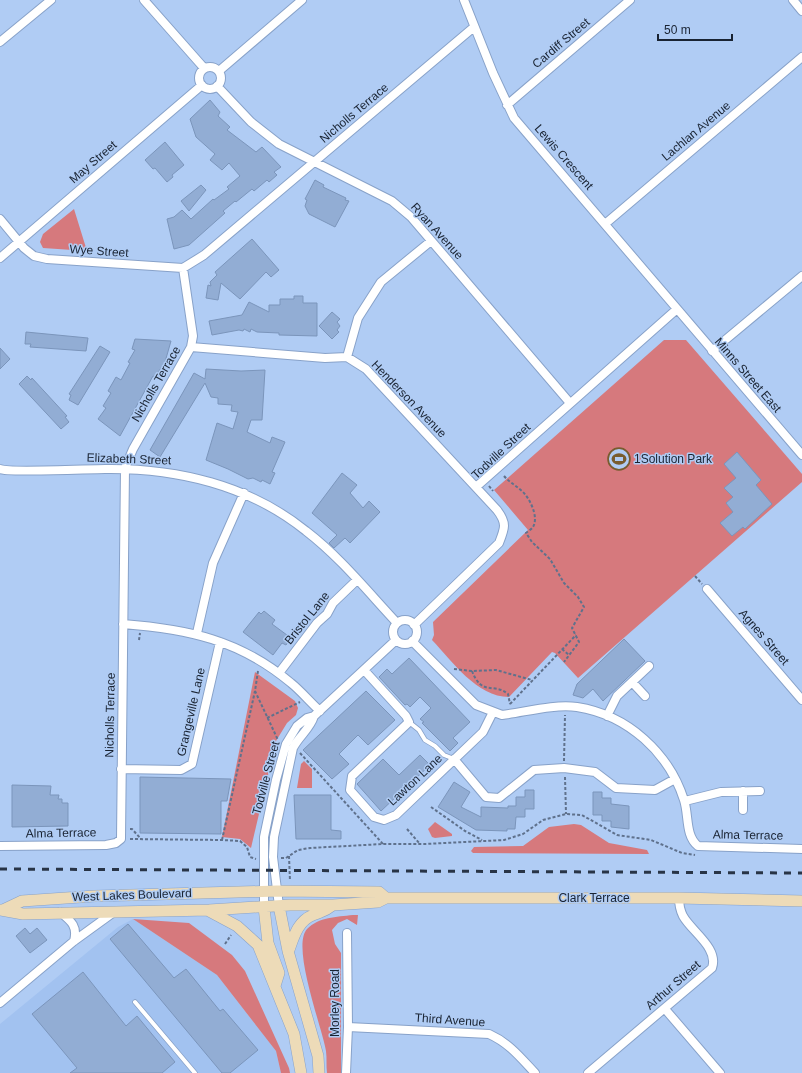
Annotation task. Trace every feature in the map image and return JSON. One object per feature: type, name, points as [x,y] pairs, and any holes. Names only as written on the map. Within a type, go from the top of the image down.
[{"type":"main road","name":"West Lakes Boulevard","points":[[2,910],[22,901],[87,896],[277,891]]},
{"type":"main road","name":"Clark Terrace","points":[[277,891],[379,892],[386,898]]},
{"type":"main road","name":"Clark Terrace","points":[[279,906],[378,902],[386,898],[679,898],[802,901]]},
{"type":"main road","points":[[288,951],[301,922],[314,915],[322,913],[333,905]]},
{"type":"main road","name":"West Lakes Boulevard","points":[[2,910],[23,914],[208,910],[279,906]]},
{"type":"main road","points":[[279,906],[288,951],[318,1056],[319,1073]]},
{"type":"main road","name":"West Lakes Boulevard","points":[[264,907],[268,943],[279,973],[275,986]]},
{"type":"main road","name":"West Lakes Boulevard","points":[[208,910],[238,926],[258,946],[294,1034],[301,1073]]},
{"type":"street","points":[[0,42],[51,0]]},
{"type":"street","points":[[144,0],[204,68]]},
{"type":"street","points":[[218,71],[302,0]]},
{"type":"street","name":"Lewis Crescent","points":[[464,0],[507,105],[514,118],[677,309]]},
{"type":"street","name":"Cardiff Street","points":[[507,105],[630,0]]},
{"type":"street","points":[[793,0],[802,11]]},
{"type":"street","name":"Nicholls Terrace","points":[[121,839],[125,468],[132,449],[192,347],[193,336],[183,268],[204,255],[474,27]]},
{"type":"street","name":"Lachlan Avenue","points":[[605,224],[802,57]]},
{"type":"street","points":[[212,67],[218,71],[220,78],[217,86],[208,88],[202,84],[200,81],[200,74],[204,68],[212,67]]},
{"type":"street","name":"May Street","points":[[0,258],[202,84]]},
{"type":"street","name":"Ryan Avenue","points":[[217,86],[251,122],[279,144],[392,201],[411,217],[570,403]]},
{"type":"street","name":"Wye Street","points":[[0,220],[19,242],[34,256],[47,259],[183,268]]},
{"type":"street","points":[[192,347],[325,358],[347,357],[358,318],[381,282],[431,240]]},
{"type":"street","points":[[712,351],[802,276]]},
{"type":"street","name":"Minns Street East","points":[[677,309],[802,456]]},
{"type":"street","name":"Todville Street","points":[[414,625],[499,543],[504,530],[503,519],[476,487],[677,309]]},
{"type":"street","name":"Henderson Avenue","points":[[347,357],[366,369],[476,487]]},
{"type":"street","name":"Elizabeth Street","points":[[0,470],[125,468],[176,473],[223,485],[244,493],[260,500],[306,530],[357,580],[397,623]]},
{"type":"street","points":[[197,633],[213,563],[244,493]]},
{"type":"street","name":"Bristol Lane","points":[[278,673],[317,623],[328,614],[335,601],[357,580]]},
{"type":"street","name":"Agnes Street","points":[[707,589],[802,700]]},
{"type":"street","points":[[405,621],[414,625],[417,632],[412,641],[405,644],[396,640],[393,633],[397,623],[405,621]]},
{"type":"street","points":[[123,624],[197,633],[257,659],[278,673],[306,697],[317,714]]},
{"type":"street","name":"Todville Street","points":[[261,858],[265,829],[286,744],[297,726],[307,718],[317,714],[396,640]]},
{"type":"street","points":[[412,641],[476,705],[493,712],[502,714],[578,707],[607,716],[631,728],[653,747],[669,767],[676,779],[684,801],[721,792],[760,791]]},
{"type":"street","name":"Grangeville Lane","points":[[121,769],[181,770],[192,764],[220,642]]},
{"type":"street","points":[[607,716],[617,696],[649,666]]},
{"type":"street","points":[[364,670],[406,716],[409,722]]},
{"type":"street","points":[[632,682],[645,696]]},
{"type":"street","name":"Lawton Lane","points":[[409,722],[352,776],[350,790],[374,817],[384,820],[396,815],[483,732],[493,712]]},
{"type":"street","name":"Todville Street","points":[[277,858],[275,828],[293,748],[298,739],[312,725],[317,714]]},
{"type":"street","points":[[454,759],[486,797],[498,798],[534,770],[564,768],[594,772],[616,788],[655,790],[676,779]]},
{"type":"street","points":[[743,791],[743,810]]},
{"type":"street","name":"Alma Terrace","points":[[684,801],[691,838],[694,842],[703,847],[802,848]]},
{"type":"street","name":"Alma Terrace","points":[[0,846],[106,845],[116,843],[121,839]]},
{"type":"street","name":"West Lakes Boulevard","points":[[261,858],[264,907]]},
{"type":"street","points":[[277,858],[277,891],[279,906]]},
{"type":"street","name":"Arthur Street","points":[[588,1073],[712,968],[714,960],[712,952],[683,917],[680,909],[679,898]]},
{"type":"street","points":[[0,1003],[74,941],[115,911]]},
{"type":"street","points":[[60,912],[74,925],[76,933],[74,941]]},
{"type":"street","name":"Morley Road","points":[[346,1073],[348,1027],[347,933]]},
{"type":"street","points":[[665,1009],[720,1073]]},
{"type":"street","name":"Third Avenue","points":[[348,1027],[489,1034],[502,1040],[513,1048],[534,1073]]},
{"type":"lane","points":[[409,722],[419,730],[425,740],[435,746],[444,755],[454,759]]},
{"type":"lane","points":[[135,1002],[195,1073]]},
{"type":"path","points":[[504,476],[511,484],[524,493],[536,518],[533,526],[526,533],[532,542],[550,559],[564,583],[584,607],[572,628],[579,642],[577,647],[564,662]]},
{"type":"path","points":[[472,671],[475,679],[481,686],[508,694],[510,704],[576,635]]},
{"type":"path","points":[[562,649],[569,655]]},
{"type":"path","points":[[454,669],[472,671],[496,670],[532,680]]},
{"type":"path","points":[[222,840],[258,671]]},
{"type":"path","points":[[254,691],[278,742],[282,743]]},
{"type":"path","points":[[267,718],[297,705],[306,697]]},
{"type":"path","points":[[565,707],[564,768],[566,814]]},
{"type":"path","points":[[297,750],[383,844]]},
{"type":"path","points":[[431,808],[465,831],[483,840]]},
{"type":"path","points":[[277,858],[289,856],[298,850],[310,848],[504,840],[523,834],[543,820],[566,814],[582,815],[617,835],[651,840],[682,853],[700,855]]},
{"type":"path","points":[[407,829],[420,844]]},
{"type":"path","points":[[121,839],[240,841],[247,848],[250,856],[261,858]]},
{"type":"path","points":[[289,856],[290,884]]},
{"type":"path","points":[[225,944],[231,935]]},
{"type":"shaded area","points":[[74,209],[87,251],[43,248],[40,242],[43,234]]},
{"type":"shaded area","points":[[664,340],[686,340],[802,474],[802,482],[578,678],[555,653],[552,652],[509,697],[486,691],[466,676],[432,640],[434,635],[433,622],[528,530],[494,490]]},
{"type":"shaded area","points":[[255,672],[295,701],[298,708],[296,715],[287,723],[276,741],[251,848],[240,839],[222,837]]},
{"type":"shaded area","points":[[304,761],[312,769],[312,788],[297,788],[301,764]]},
{"type":"shaded area","points":[[435,822],[452,834],[452,836],[432,837],[428,829]]},
{"type":"shaded area","points":[[574,824],[581,825],[609,843],[647,850],[649,854],[473,853],[471,851],[474,847],[523,846],[549,827]]},
{"type":"shaded area","points":[[358,915],[357,925],[347,919],[338,923],[332,930],[335,944],[341,953],[341,1073],[327,1073],[326,1051],[305,969],[303,938],[307,929],[317,922],[328,918]]},
{"type":"shaded area","points":[[133,919],[217,975],[276,1051],[281,1073],[0,1073],[0,1024],[118,927]]},
{"type":"shaded area","points":[[133,919],[189,923],[232,955],[245,971],[290,1073],[281,1073],[276,1051],[217,975]]},
{"type":"building","points":[[210,100],[220,112],[218,116],[230,127],[227,130],[256,152],[262,147],[281,167],[274,172],[277,175],[269,182],[267,180],[254,191],[252,189],[223,211],[225,213],[189,245],[174,249],[167,219],[174,217],[182,210],[191,219],[213,199],[214,200],[229,189],[227,187],[240,176],[229,163],[222,170],[210,160],[215,154],[196,137],[190,119]]},
{"type":"building","points":[[165,142],[184,165],[172,175],[173,177],[167,182],[155,168],[153,169],[145,160]]},
{"type":"building","points":[[315,180],[324,185],[323,187],[346,198],[345,200],[349,201],[335,227],[309,214],[305,206],[307,200],[305,199]]},
{"type":"building","points":[[201,185],[206,190],[189,211],[181,201]]},
{"type":"building","points":[[252,239],[279,270],[271,277],[266,272],[240,299],[221,283],[218,300],[206,298],[208,285],[211,286],[210,282],[217,275],[215,272]]},
{"type":"building","points":[[294,296],[303,296],[303,303],[317,303],[317,336],[279,335],[279,333],[257,332],[251,329],[250,332],[244,329],[243,331],[239,330],[212,335],[209,321],[242,315],[249,302],[269,312],[269,305],[280,305],[280,299],[294,299]]},
{"type":"building","points":[[332,312],[340,319],[337,322],[340,326],[337,330],[339,332],[332,339],[319,326]]},
{"type":"building","points":[[26,332],[88,338],[86,351],[30,347],[31,344],[25,344]]},
{"type":"building","points":[[135,339],[171,341],[165,362],[155,377],[153,376],[120,436],[98,419],[106,408],[103,406],[111,393],[108,391],[116,377],[121,380],[130,363],[128,362],[135,350],[132,349]]},
{"type":"building","points":[[100,346],[110,352],[78,405],[69,400],[71,395],[69,394]]},
{"type":"building","points":[[0,348],[10,359],[0,369]]},
{"type":"building","points":[[206,369],[241,371],[265,370],[262,420],[251,420],[247,432],[270,443],[272,437],[285,442],[272,472],[275,473],[270,484],[262,480],[261,482],[253,478],[248,479],[206,460],[217,423],[233,429],[238,412],[231,411],[232,405],[218,404],[218,398],[211,397],[205,383],[160,457],[150,450],[194,373],[205,379]]},
{"type":"building","points":[[27,376],[31,380],[32,378],[67,416],[65,417],[69,422],[61,429],[19,384]]},
{"type":"building","points":[[737,452],[761,480],[756,485],[772,504],[745,529],[743,527],[732,536],[720,523],[733,512],[726,503],[733,497],[724,488],[736,478],[724,464]]},
{"type":"building","points":[[342,473],[357,485],[350,493],[363,508],[369,501],[380,512],[350,543],[345,538],[334,548],[329,543],[337,535],[312,513]]},
{"type":"building","points":[[264,611],[275,620],[272,624],[291,638],[286,645],[282,643],[273,655],[243,632],[259,612],[261,614]]},
{"type":"building","points":[[624,639],[645,661],[603,701],[593,689],[583,698],[573,695],[577,684]]},
{"type":"building","points":[[409,658],[470,722],[453,738],[458,743],[450,751],[422,723],[424,722],[420,719],[431,708],[420,697],[410,707],[407,704],[405,705],[379,677],[387,669],[392,674]]},
{"type":"building","points":[[366,691],[395,720],[368,745],[358,735],[339,754],[349,764],[332,779],[303,750]]},
{"type":"building","points":[[420,755],[430,765],[381,811],[357,784],[383,759],[399,775]]},
{"type":"building","points":[[140,777],[231,779],[227,801],[221,801],[221,834],[140,833]]},
{"type":"building","points":[[454,782],[470,792],[461,807],[481,817],[481,807],[508,808],[508,806],[516,806],[516,797],[525,797],[525,790],[534,790],[534,809],[525,809],[525,817],[516,817],[515,829],[507,829],[507,831],[476,830],[438,807]]},
{"type":"building","points":[[12,785],[51,786],[50,795],[59,795],[58,799],[62,799],[62,803],[68,803],[68,826],[12,827]]},
{"type":"building","points":[[593,792],[602,792],[602,798],[611,798],[611,804],[629,806],[629,829],[611,827],[611,821],[602,821],[602,815],[593,815]]},
{"type":"building","points":[[294,795],[331,795],[331,830],[341,831],[341,839],[296,839]]},
{"type":"building","points":[[128,924],[174,978],[186,969],[220,1011],[223,1009],[258,1050],[230,1073],[222,1073],[110,939]]},
{"type":"building","points":[[25,928],[30,934],[37,928],[47,940],[30,953],[16,936]]},
{"type":"building","points":[[83,972],[126,1026],[137,1016],[175,1062],[162,1073],[70,1073],[77,1068],[32,1014]]},
{"type":"railway","points":[[0,869],[802,873]]},
{"type":"place","name":"1Solution Park","points":[[619,459]]}]
